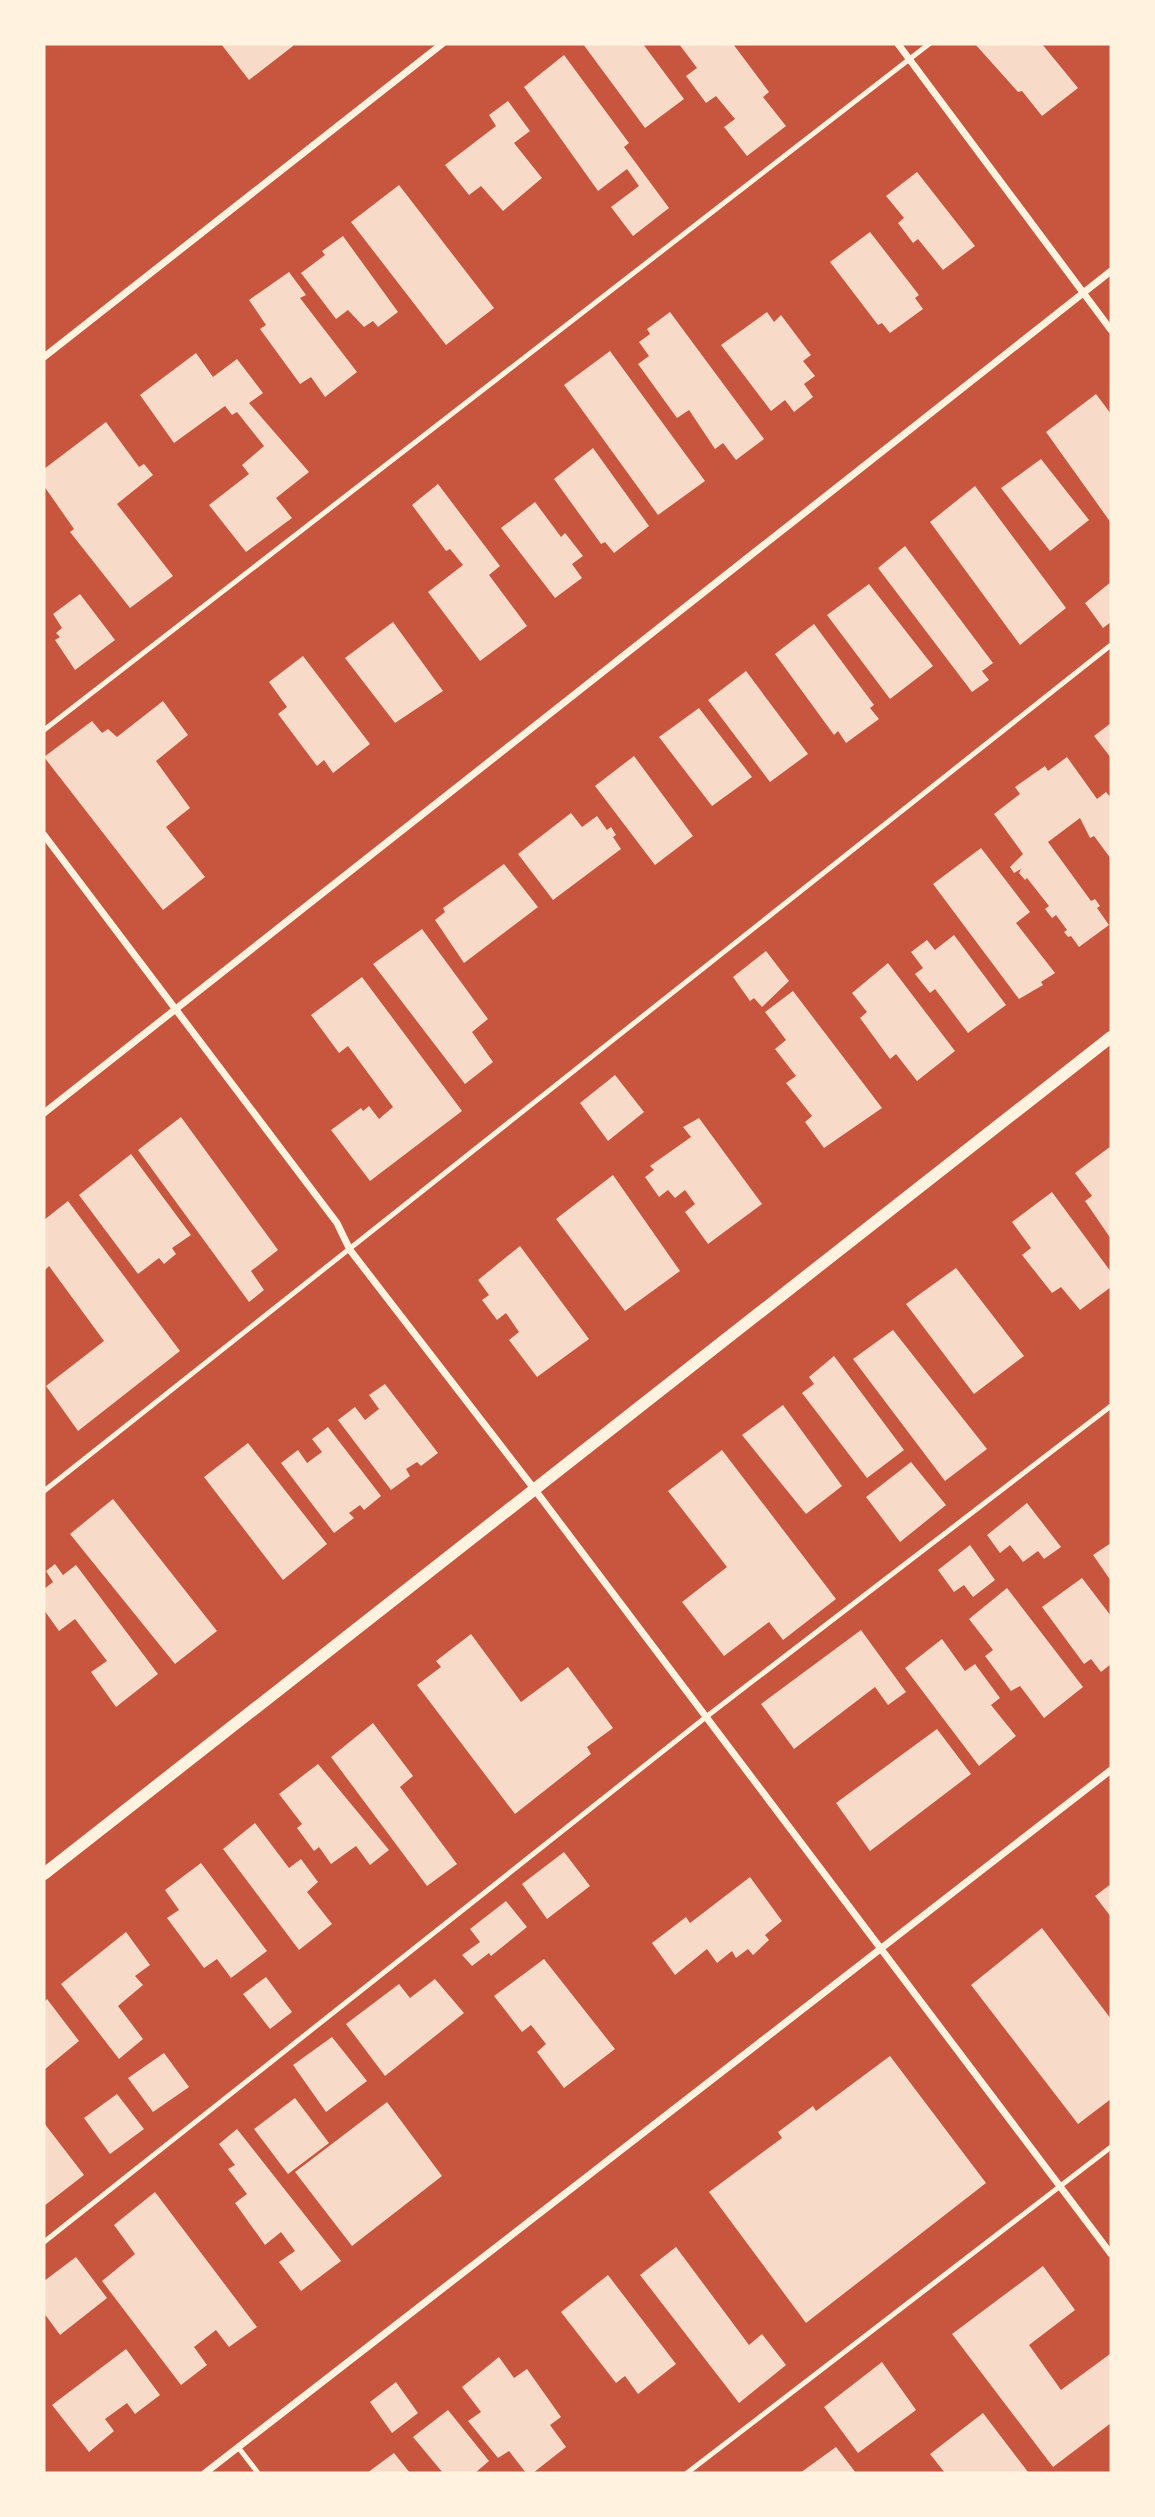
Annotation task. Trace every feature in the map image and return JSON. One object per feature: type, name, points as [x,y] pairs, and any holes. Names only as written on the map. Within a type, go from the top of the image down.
[{"type":"street","points":[[44,357],[442,44]]},
{"type":"street","points":[[898,44],[1111,330]]},
{"type":"street","points":[[44,1114],[1111,271]]},
{"type":"street","points":[[44,835],[337,1223],[350,1250],[535,1490],[1111,2254]]},
{"type":"street","points":[[44,1874],[1111,1037]]},
{"type":"street","points":[[205,2473],[1111,1770]]},
{"type":"lane","points":[[44,730],[929,44]]},
{"type":"lane","points":[[44,1491],[1111,645]]},
{"type":"lane","points":[[44,2242],[706,1717],[1111,1406]]},
{"type":"lane","points":[[687,2473],[1111,2147]]},
{"type":"lane","points":[[238,2447],[258,2473]]},
{"type":"building","points":[[221,44],[292,44],[293,46],[249,80]]},
{"type":"building","points":[[583,44],[643,44],[684,99],[645,128]]},
{"type":"building","points":[[679,44],[733,44],[769,92],[763,97],[786,126],[747,156],[724,127],[735,119],[716,96],[706,103],[686,76],[697,68]]},
{"type":"building","points":[[975,44],[1042,44],[1078,88],[1042,116],[1022,91],[1018,92]]},
{"type":"building","points":[[564,55],[629,143],[624,147],[669,208],[633,236],[611,207],[639,186],[627,169],[598,191],[524,87]]},
{"type":"building","points":[[508,101],[530,131],[514,143],[542,178],[503,211],[481,186],[469,195],[445,165],[496,126],[489,115]]},
{"type":"building","points":[[917,172],[975,246],[943,270],[918,239],[913,243],[898,223],[904,218],[886,196]]},
{"type":"building","points":[[399,185],[494,308],[446,345],[351,222]]},
{"type":"building","points":[[870,232],[919,295],[915,298],[923,309],[890,333],[882,323],[878,325],[830,262]]},
{"type":"building","points":[[343,236],[398,312],[378,327],[373,321],[364,327],[348,310],[336,319],[301,273],[325,255],[322,251]]},
{"type":"building","points":[[289,272],[306,295],[300,298],[357,372],[325,397],[311,377],[300,384],[260,329],[266,325],[249,300]]},
{"type":"building","points":[[670,312],[764,439],[736,460],[723,443],[715,449],[689,410],[677,418],[638,364],[649,356],[639,342],[650,334],[647,329]]},
{"type":"building","points":[[767,312],[774,322],[781,315],[811,355],[803,361],[815,376],[804,384],[813,397],[794,412],[785,400],[771,411],[721,345]]},
{"type":"building","points":[[610,351],[705,481],[658,515],[564,385]]},
{"type":"building","points":[[196,353],[213,377],[237,359],[263,393],[249,403],[309,472],[276,498],[292,518],[246,552],[209,505],[249,474],[242,465],[264,446],[237,412],[232,415],[225,406],[174,443],[140,395]]},
{"type":"building","points":[[1096,394],[1111,414],[1111,523],[1046,432]]},
{"type":"building","points":[[106,422],[139,467],[144,464],[153,475],[117,504],[173,576],[130,608],[70,532],[74,529],[44,486],[44,469]]},
{"type":"building","points":[[593,448],[649,526],[614,553],[605,542],[601,544],[554,479]]},
{"type":"building","points":[[1041,459],[1089,520],[1050,551],[1001,488]]},
{"type":"building","points":[[438,484],[500,566],[489,575],[527,626],[480,661],[428,592],[463,565],[450,549],[446,551],[412,505]]},
{"type":"building","points":[[975,486],[1066,608],[1020,645],[930,522]]},
{"type":"building","points":[[535,502],[561,537],[565,533],[583,556],[572,564],[582,578],[555,598],[501,528]]},
{"type":"building","points":[[905,546],[993,663],[982,671],[989,680],[972,692],[878,568]]},
{"type":"building","points":[[1111,582],[1111,622],[1103,628],[1085,603]]},
{"type":"building","points":[[869,584],[933,666],[890,699],[827,615]]},
{"type":"building","points":[[80,594],[115,640],[75,670],[55,640],[60,637],[56,633],[62,628],[53,614]]},
{"type":"building","points":[[393,622],[443,691],[395,723],[345,658]]},
{"type":"building","points":[[814,624],[874,705],[870,708],[879,719],[846,743],[838,731],[834,735],[775,654]]},
{"type":"building","points":[[303,656],[370,744],[333,773],[324,760],[317,766],[278,714],[287,707],[269,682]]},
{"type":"building","points":[[746,671],[808,754],[770,782],[708,700]]},
{"type":"building","points":[[163,701],[188,735],[156,761],[190,808],[166,827],[205,877],[163,910],[44,757],[92,721],[102,733],[108,729],[117,737]]},
{"type":"building","points":[[699,708],[752,777],[712,806],[659,737]]},
{"type":"building","points":[[1111,723],[1111,758],[1094,736]]},
{"type":"building","points":[[634,756],[693,836],[655,865],[595,786]]},
{"type":"building","points":[[1067,757],[1097,799],[1106,792],[1111,798],[1111,859],[1094,836],[1090,838],[1080,818],[1048,842],[1091,901],[1095,899],[1100,906],[1097,908],[1109,925],[1079,947],[1071,936],[1068,937],[1064,932],[1067,930],[1056,915],[1052,918],[1045,909],[1049,906],[1027,878],[1025,880],[1019,873],[1021,869],[1014,873],[1010,867],[1023,854],[994,814],[1020,794],[1015,787],[1045,766],[1048,771]]},
{"type":"building","points":[[571,813],[582,827],[597,816],[607,830],[611,827],[616,835],[613,837],[621,849],[553,900],[518,854]]},
{"type":"building","points":[[981,848],[1030,912],[1016,923],[1055,973],[1041,982],[1043,985],[1019,999],[933,884]]},
{"type":"building","points":[[504,864],[538,907],[464,963],[435,920],[445,912],[443,908]]},
{"type":"building","points":[[422,929],[488,1019],[472,1032],[493,1062],[465,1084],[373,964]]},
{"type":"building","points":[[954,935],[1006,1005],[968,1033],[935,989],[930,993],[915,974],[923,968],[911,952],[927,940],[935,950]]},
{"type":"building","points":[[766,951],[789,981],[762,1007],[754,998],[750,1001],[733,977]]},
{"type":"building","points":[[888,963],[955,1051],[917,1081],[896,1054],[890,1059],[860,1018],[867,1012],[852,993]]},
{"type":"building","points":[[362,977],[462,1111],[370,1181],[331,1130],[361,1108],[363,1111],[369,1106],[379,1119],[393,1107],[348,1046],[339,1053],[311,1015]]},
{"type":"building","points":[[793,991],[882,1108],[824,1148],[805,1122],[812,1116],[786,1083],[796,1076],[775,1049],[786,1040],[765,1012]]},
{"type":"building","points":[[615,1075],[644,1112],[608,1141],[580,1103]]},
{"type":"building","points":[[181,1117],[278,1250],[251,1271],[264,1290],[249,1302],[138,1150]]},
{"type":"building","points":[[699,1118],[762,1204],[708,1244],[685,1212],[695,1204],[685,1190],[675,1198],[668,1190],[659,1197],[645,1177],[654,1170],[650,1166],[691,1137],[683,1127]]},
{"type":"building","points":[[1111,1146],[1111,1239],[1085,1201],[1092,1196],[1075,1173]]},
{"type":"building","points":[[131,1154],[191,1235],[172,1248],[176,1254],[164,1264],[159,1258],[138,1274],[79,1195]]},
{"type":"building","points":[[613,1175],[680,1271],[625,1311],[556,1219]]},
{"type":"building","points":[[1052,1192],[1111,1272],[1111,1287],[1080,1310],[1061,1287],[1052,1293],[1022,1255],[1031,1248],[1012,1222]]},
{"type":"building","points":[[68,1201],[180,1351],[78,1431],[46,1386],[104,1341],[49,1266],[44,1271],[44,1220]]},
{"type":"building","points":[[520,1246],[589,1339],[537,1377],[509,1340],[519,1332],[506,1313],[497,1320],[482,1300],[489,1295],[478,1280]]},
{"type":"building","points":[[956,1268],[1024,1356],[974,1394],[906,1304]]},
{"type":"building","points":[[893,1330],[987,1449],[945,1481],[853,1359]]},
{"type":"building","points":[[834,1356],[904,1450],[867,1478],[802,1393],[814,1384],[809,1377]]},
{"type":"building","points":[[385,1384],[438,1453],[421,1466],[417,1462],[406,1469],[410,1476],[391,1490],[338,1420],[355,1407],[365,1420],[379,1409],[369,1395]]},
{"type":"building","points":[[783,1405],[842,1486],[806,1514],[742,1435]]},
{"type":"building","points":[[328,1427],[381,1496],[364,1510],[360,1505],[349,1513],[354,1518],[334,1533],[281,1463],[298,1450],[307,1463],[322,1452],[312,1439]]},
{"type":"building","points":[[248,1443],[327,1544],[283,1580],[204,1477]]},
{"type":"building","points":[[722,1450],[836,1599],[783,1640],[769,1622],[724,1656],[682,1602],[727,1567],[668,1491]]},
{"type":"building","points":[[911,1462],[946,1505],[900,1542],[866,1497]]},
{"type":"building","points":[[113,1499],[217,1631],[175,1664],[70,1534]]},
{"type":"building","points":[[1027,1503],[1061,1547],[1044,1559],[1038,1551],[1023,1562],[1010,1545],[1000,1553],[987,1535]]},
{"type":"building","points":[[1111,1543],[1111,1581],[1093,1555]]},
{"type":"building","points":[[970,1545],[995,1580],[973,1597],[964,1585],[954,1592],[938,1570]]},
{"type":"building","points":[[55,1564],[63,1575],[76,1565],[158,1674],[116,1707],[91,1672],[107,1661],[75,1619],[59,1631],[44,1610],[44,1589],[53,1582],[46,1571]]},
{"type":"building","points":[[1082,1578],[1111,1616],[1111,1664],[1101,1672],[1091,1659],[1084,1664],[1042,1607]]},
{"type":"building","points":[[1007,1588],[1083,1687],[1044,1718],[1020,1686],[1011,1691],[985,1656],[993,1650],[969,1619]]},
{"type":"building","points":[[861,1630],[906,1692],[888,1705],[875,1687],[794,1749],[761,1704]]},
{"type":"building","points":[[471,1634],[521,1702],[568,1667],[613,1728],[587,1747],[591,1754],[515,1814],[417,1685],[441,1667],[436,1661]]},
{"type":"building","points":[[942,1639],[965,1671],[975,1664],[1000,1698],[991,1705],[1016,1736],[979,1766],[905,1668]]},
{"type":"building","points":[[373,1723],[413,1776],[400,1787],[457,1864],[427,1886],[331,1757]]},
{"type":"building","points":[[937,1729],[971,1774],[870,1851],[836,1803]]},
{"type":"building","points":[[318,1764],[389,1850],[370,1865],[356,1846],[331,1864],[319,1847],[314,1851],[297,1828],[302,1824],[279,1794]]},
{"type":"building","points":[[255,1823],[289,1868],[301,1859],[318,1882],[307,1892],[332,1924],[299,1950],[223,1849]]},
{"type":"building","points":[[564,1852],[590,1886],[547,1919],[522,1884]]},
{"type":"building","points":[[201,1863],[267,1951],[231,1978],[217,1959],[204,1968],[167,1918],[179,1910],[165,1890]]},
{"type":"building","points":[[750,1877],[782,1921],[765,1935],[769,1940],[753,1955],[748,1949],[736,1958],[732,1951],[717,1963],[707,1949],[675,1975],[652,1943],[686,1917],[690,1923]]},
{"type":"building","points":[[1111,1884],[1111,1917],[1095,1896]]},
{"type":"building","points":[[506,1901],[527,1927],[491,1956],[489,1953],[472,1966],[462,1955],[480,1942],[470,1929]]},
{"type":"building","points":[[1042,1928],[1111,2019],[1111,2099],[1078,2124],[971,1985]]},
{"type":"building","points":[[126,1932],[150,1965],[135,1976],[143,1985],[118,2006],[143,2039],[119,2059],[61,1984]]},
{"type":"building","points":[[544,1959],[615,2049],[564,2088],[537,2052],[546,2044],[531,2025],[522,2032],[494,1996]]},
{"type":"building","points":[[266,1977],[292,2012],[270,2029],[243,1994]]},
{"type":"building","points":[[435,1979],[464,2013],[385,2076],[346,2024],[399,1984],[410,1998]]},
{"type":"building","points":[[47,1999],[79,2041],[44,2070],[44,2002]]},
{"type":"building","points":[[332,2037],[367,2081],[326,2112],[293,2065]]},
{"type":"building","points":[[164,2053],[189,2087],[153,2112],[128,2078]]},
{"type":"building","points":[[890,2056],[986,2183],[806,2323],[709,2192],[782,2138],[778,2132],[813,2106],[816,2111]]},
{"type":"building","points":[[117,2094],[144,2129],[110,2154],[84,2118]]},
{"type":"building","points":[[295,2098],[329,2143],[288,2174],[254,2129]]},
{"type":"building","points":[[387,2102],[442,2176],[352,2246],[295,2172]]},
{"type":"building","points":[[44,2123],[84,2175],[44,2206]]},
{"type":"building","points":[[237,2129],[341,2261],[301,2291],[279,2262],[295,2251],[281,2232],[265,2245],[235,2203],[247,2194],[228,2169],[235,2165],[219,2144]]},
{"type":"building","points":[[155,2192],[257,2327],[229,2347],[216,2330],[194,2347],[207,2365],[181,2385],[102,2281],[135,2254],[114,2225]]},
{"type":"building","points":[[676,2247],[749,2345],[762,2334],[786,2365],[739,2403],[640,2275]]},
{"type":"building","points":[[76,2257],[107,2298],[60,2335],[44,2313],[44,2281]]},
{"type":"building","points":[[1043,2266],[1075,2310],[1029,2345],[1061,2390],[1110,2354],[1111,2356],[1111,2423],[1053,2467],[952,2334]]},
{"type":"building","points":[[608,2275],[676,2364],[638,2394],[625,2376],[616,2383],[561,2312]]},
{"type":"building","points":[[126,2349],[160,2395],[135,2414],[127,2403],[105,2419],[114,2431],[89,2452],[52,2405]]},
{"type":"building","points":[[499,2357],[514,2378],[527,2369],[561,2417],[550,2425],[566,2447],[533,2473],[526,2473],[509,2451],[498,2458],[468,2421],[481,2412],[462,2387]]},
{"type":"building","points":[[882,2362],[916,2410],[858,2453],[824,2407]]},
{"type":"building","points":[[396,2382],[418,2413],[392,2433],[370,2402]]},
{"type":"building","points":[[448,2410],[489,2461],[475,2473],[443,2473],[413,2437]]},
{"type":"building","points":[[983,2413],[1028,2472],[945,2473],[930,2454]]},
{"type":"building","points":[[836,2447],[856,2473],[800,2473]]},
{"type":"building","points":[[394,2453],[410,2473],[367,2473]]}]
